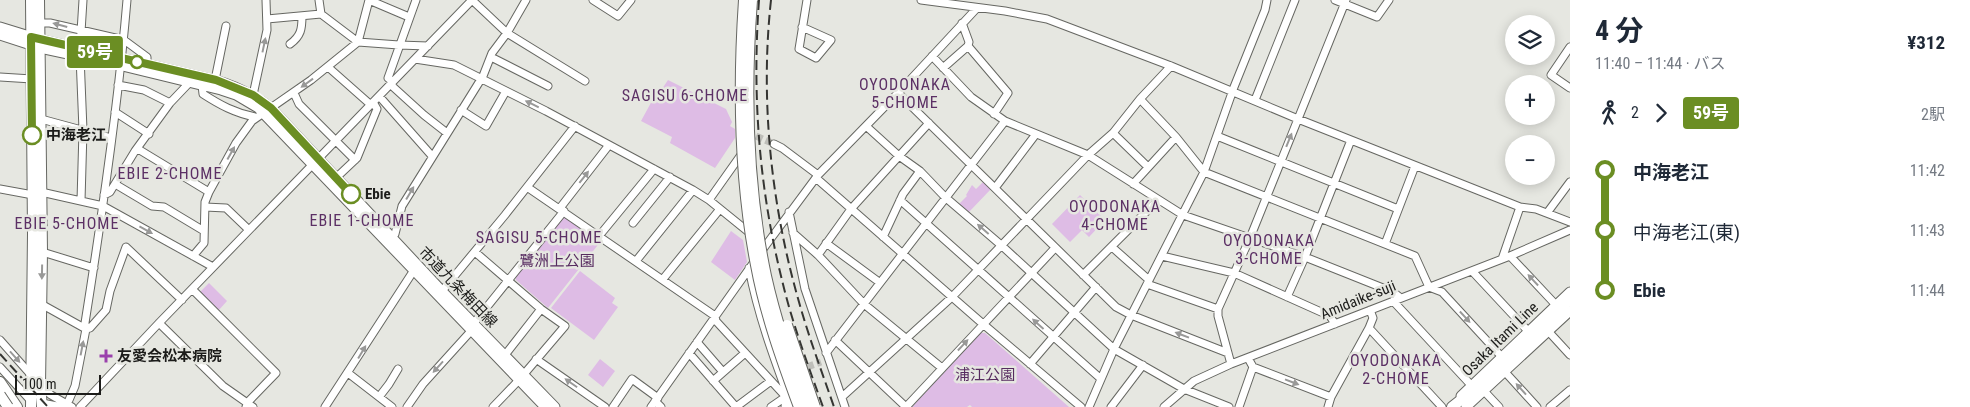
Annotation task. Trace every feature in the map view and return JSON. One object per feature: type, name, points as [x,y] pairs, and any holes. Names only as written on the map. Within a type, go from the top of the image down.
[{"type":"highway","points":[[31,0],[41,119],[37,193]]},
{"type":"highway","points":[[39,0],[39,23],[32,78],[41,304],[40,385],[42,405]]},
{"type":"highway","points":[[744,0],[741,109],[745,180],[752,242],[766,309],[799,407]]},
{"type":"highway","points":[[752,0],[748,109],[758,218],[766,277],[774,308],[807,407]]},
{"type":"highway","points":[[758,218],[781,307],[814,407]]},
{"type":"highway","points":[[31,404],[30,374],[38,251]]},
{"type":"highway","points":[[1451,407],[1475,389],[1555,310],[1570,300]]},
{"type":"highway","points":[[0,382],[17,407]]},
{"type":"highway","points":[[0,395],[8,407]]},
{"type":"main road","name":"市道九条梅田線","points":[[0,27],[35,43]]},
{"type":"main road","name":"市道九条梅田線","points":[[0,36],[121,62],[236,95],[268,110]]},
{"type":"main road","name":"市道九条梅田線","points":[[121,62],[147,64],[216,80],[253,95],[472,327],[521,377],[555,407]]},
{"type":"main road","name":"市道九条梅田線","points":[[316,162],[392,238],[415,268],[442,291],[472,327],[505,355],[545,407]]},
{"type":"main road","name":"Osaka Itami Line","points":[[1451,407],[1501,356],[1528,331],[1555,310],[1570,292]]},
{"type":"main road","name":"Osaka Itami Line","points":[[1466,407],[1570,311]]},
{"type":"street","points":[[81,201],[83,130],[80,52],[83,0]]},
{"type":"street","points":[[42,405],[62,407],[69,404],[75,386],[86,328],[103,206],[124,40],[126,0]]},
{"type":"street","points":[[253,95],[267,30],[266,0]]},
{"type":"street","points":[[319,0],[321,14]]},
{"type":"street","points":[[193,256],[204,243],[204,207],[209,192],[236,143],[255,117],[294,93],[358,42],[369,0],[409,17]]},
{"type":"street","points":[[416,0],[388,78],[424,115],[447,133]]},
{"type":"street","points":[[0,340],[40,385],[69,404],[80,406],[472,0],[507,33],[585,81]]},
{"type":"street","points":[[392,238],[395,234],[402,206],[481,78],[492,53],[507,33],[526,0]]},
{"type":"street","points":[[593,0],[618,16],[631,0]]},
{"type":"street","points":[[802,27],[831,40],[816,58],[799,49],[802,27],[807,0]]},
{"type":"street","points":[[921,0],[952,2],[977,8],[1047,19],[1171,66],[1298,119],[1520,207],[1536,209],[1570,222]]},
{"type":"street","points":[[1089,407],[1114,349],[1204,172],[1232,91],[1265,10],[1266,0]]},
{"type":"street","points":[[1255,100],[1295,0]]},
{"type":"street","points":[[1335,0],[1345,2],[1377,17],[1390,0]]},
{"type":"street","points":[[1231,364],[1218,316],[1218,308],[1250,238],[1345,2]]},
{"type":"street","points":[[655,402],[789,212],[817,176],[977,8]]},
{"type":"street","points":[[267,19],[321,14],[358,42],[399,46],[428,46]]},
{"type":"street","points":[[290,44],[298,38],[302,29],[302,16]]},
{"type":"street","points":[[39,23],[50,22],[124,40],[147,57],[147,64]]},
{"type":"street","points":[[962,23],[969,42],[968,46],[1008,94],[994,114]]},
{"type":"street","points":[[216,80],[226,26]]},
{"type":"street","points":[[943,68],[968,46]]},
{"type":"street","points":[[1570,47],[1551,74],[1570,88]]},
{"type":"street","points":[[932,56],[970,97],[1005,121],[1088,155],[1183,215],[1305,257],[1394,292],[1401,298]]},
{"type":"street","points":[[491,57],[548,86]]},
{"type":"street","points":[[415,59],[454,65],[575,126],[693,190],[709,200],[766,245]]},
{"type":"street","points":[[842,397],[952,297],[1088,155],[1113,133],[1140,99],[1171,66]]},
{"type":"street","points":[[328,67],[377,108],[357,158],[339,175]]},
{"type":"street","points":[[0,77],[32,78]]},
{"type":"street","points":[[104,195],[110,192],[170,103],[190,82]]},
{"type":"street","points":[[118,85],[144,90],[170,103]]},
{"type":"street","points":[[202,85],[203,94],[231,111],[255,117]]},
{"type":"street","points":[[461,110],[486,126],[506,91]]},
{"type":"street","points":[[294,93],[299,104],[355,160]]},
{"type":"street","points":[[898,93],[1116,307],[1131,315],[1228,353]]},
{"type":"street","points":[[379,96],[432,156]]},
{"type":"street","points":[[1140,99],[1176,137],[1204,172],[1415,256],[1429,286],[1442,292],[1501,356]]},
{"type":"street","points":[[115,112],[149,134]]},
{"type":"street","points":[[41,119],[111,138]]},
{"type":"street","points":[[825,358],[835,340],[901,253],[1005,121]]},
{"type":"street","points":[[818,255],[851,209],[929,123]]},
{"type":"street","points":[[442,291],[575,126]]},
{"type":"street","points":[[866,126],[898,156],[920,171],[945,196],[1114,349],[1184,388],[1229,407]]},
{"type":"street","points":[[1113,133],[1148,167]]},
{"type":"street","points":[[995,188],[1036,134]]},
{"type":"street","points":[[709,200],[756,136]]},
{"type":"street","points":[[1217,136],[1398,209]]},
{"type":"street","points":[[1133,184],[1176,137]]},
{"type":"street","points":[[1287,297],[1305,257],[1351,140]]},
{"type":"street","points":[[774,144],[782,148],[817,176],[901,253],[1081,407]]},
{"type":"street","points":[[407,407],[422,384],[472,327],[508,281],[609,145]]},
{"type":"street","points":[[138,149],[209,192]]},
{"type":"street","points":[[1385,244],[1415,166]]},
{"type":"street","points":[[599,236],[654,169]]},
{"type":"street","points":[[883,237],[900,200],[920,171]]},
{"type":"street","points":[[633,223],[670,177]]},
{"type":"street","points":[[1547,213],[1570,182]]},
{"type":"street","points":[[115,184],[152,206],[164,208],[204,231]]},
{"type":"street","points":[[527,187],[562,209],[715,316],[716,321],[787,396]]},
{"type":"street","points":[[0,189],[37,193],[103,206],[213,267]]},
{"type":"street","points":[[636,261],[693,190]]},
{"type":"street","points":[[900,200],[1101,379]]},
{"type":"street","points":[[1083,275],[1158,200]]},
{"type":"street","points":[[204,207],[226,208],[249,230]]},
{"type":"street","points":[[1502,259],[1520,207]]},
{"type":"street","points":[[663,279],[720,209]]},
{"type":"street","points":[[789,212],[805,289],[825,358],[845,407]]},
{"type":"street","name":"Amidaike-suji","points":[[1164,407],[1194,381],[1231,364],[1510,256],[1570,230]]},
{"type":"street","points":[[794,233],[818,255],[864,304],[942,368]]},
{"type":"street","points":[[826,243],[880,282]]},
{"type":"street","points":[[41,304],[86,328],[90,328],[106,310],[110,291],[126,246],[182,300]]},
{"type":"street","points":[[1112,246],[1148,282],[1218,308]]},
{"type":"street","points":[[835,340],[906,407],[1055,248]]},
{"type":"street","points":[[38,251],[94,268]]},
{"type":"street","points":[[475,252],[541,309],[565,326],[493,407]]},
{"type":"street","points":[[1162,256],[1234,274],[1330,316],[1335,324]]},
{"type":"street","points":[[1510,256],[1555,310]]},
{"type":"street","points":[[325,407],[415,268]]},
{"type":"street","points":[[749,268],[763,326],[792,407]]},
{"type":"street","points":[[1472,271],[1528,331]]},
{"type":"street","points":[[1030,364],[1096,287]]},
{"type":"street","points":[[159,323],[223,386],[249,405],[276,373],[192,289]]},
{"type":"street","points":[[1393,302],[1471,385]]},
{"type":"street","points":[[505,355],[541,309]]},
{"type":"street","points":[[1328,407],[1373,318],[1370,310]]},
{"type":"street","points":[[1368,328],[1442,407]]},
{"type":"street","points":[[1548,331],[1570,355]]},
{"type":"street","points":[[697,342],[723,372]]},
{"type":"street","points":[[689,353],[736,407],[771,381]]},
{"type":"street","points":[[713,380],[745,353]]},
{"type":"street","points":[[1248,358],[1253,367],[1331,398]]},
{"type":"street","points":[[536,359],[605,407]]},
{"type":"street","points":[[1111,407],[1143,366]]},
{"type":"street","points":[[0,367],[31,404]]},
{"type":"street","points":[[781,376],[807,367]]},
{"type":"street","points":[[1239,407],[1253,367]]},
{"type":"street","points":[[379,397],[398,369]]},
{"type":"street","points":[[1505,372],[1537,407]]},
{"type":"street","points":[[348,373],[392,407]]},
{"type":"street","points":[[613,407],[632,379],[661,407]]},
{"type":"street","points":[[1550,407],[1570,390]]},
{"type":"street","points":[[1484,391],[1499,407]]},
{"type":"street","points":[[771,407],[787,396]]},
{"type":"street","points":[[785,407],[787,396]]},
{"type":"street","points":[[0,399],[8,407]]},
{"type":"green space","points":[[668,80],[726,109],[732,122],[730,126],[735,129],[735,138],[715,168],[670,143],[672,137],[641,121],[659,88],[662,89]]},
{"type":"green space","points":[[983,182],[991,189],[969,212],[959,204],[967,196],[972,185],[976,189]]},
{"type":"green space","points":[[1080,195],[1105,220],[1089,237],[1082,230],[1070,242],[1052,224]]},
{"type":"green space","name":"鷺洲上公園","points":[[563,217],[566,217],[601,241],[548,308],[516,280],[516,277]]},
{"type":"green space","points":[[731,231],[743,240],[747,262],[735,280],[711,262]]},
{"type":"green space","points":[[580,271],[615,298],[612,303],[618,307],[594,340],[551,308]]},
{"type":"green space","points":[[209,283],[227,301],[218,311],[199,293]]},
{"type":"green space","name":"浦江公園","points":[[981,333],[985,333],[1069,407],[972,407],[970,405],[967,407],[912,407]]},
{"type":"green space","points":[[600,359],[615,371],[603,387],[588,375]]},
{"type":"tunnel","points":[[756,136],[774,144]]},
{"type":"tunnel","points":[[807,367],[821,362]]},
{"type":"railway","points":[[759,0],[756,71],[757,106],[759,141],[768,211],[782,280],[801,344],[823,407]]},
{"type":"railway","points":[[771,0],[767,76],[770,152],[775,190],[781,228],[799,302],[834,407]]},
{"type":"railway","points":[[0,354],[48,407]]},
{"type":"bus line","name":"59号","points":[[32,135],[31,37],[216,80],[241,89],[271,108],[351,194]]},
{"type":"place","name":"中海老江","points":[[32,135]]},
{"type":"place","name":"Ebie","points":[[351,194]]},
{"type":"place","name":"友愛会松本病院","points":[[106,356]]},
{"type":"district","name":"OYODONAKA 5-CHOME","points":[[905,93]]},
{"type":"district","name":"SAGISU 6-CHOME","points":[[685,95]]},
{"type":"district","name":"EBIE 2-CHOME","points":[[170,173]]},
{"type":"district","name":"OYODONAKA 4-CHOME","points":[[1115,215]]},
{"type":"district","name":"EBIE 1-CHOME","points":[[362,220]]},
{"type":"district","name":"EBIE 5-CHOME","points":[[67,223]]},
{"type":"district","name":"SAGISU 5-CHOME","points":[[539,237]]},
{"type":"district","name":"OYODONAKA 3-CHOME","points":[[1269,249]]},
{"type":"district","name":"OYODONAKA 2-CHOME","points":[[1396,369]]}]
